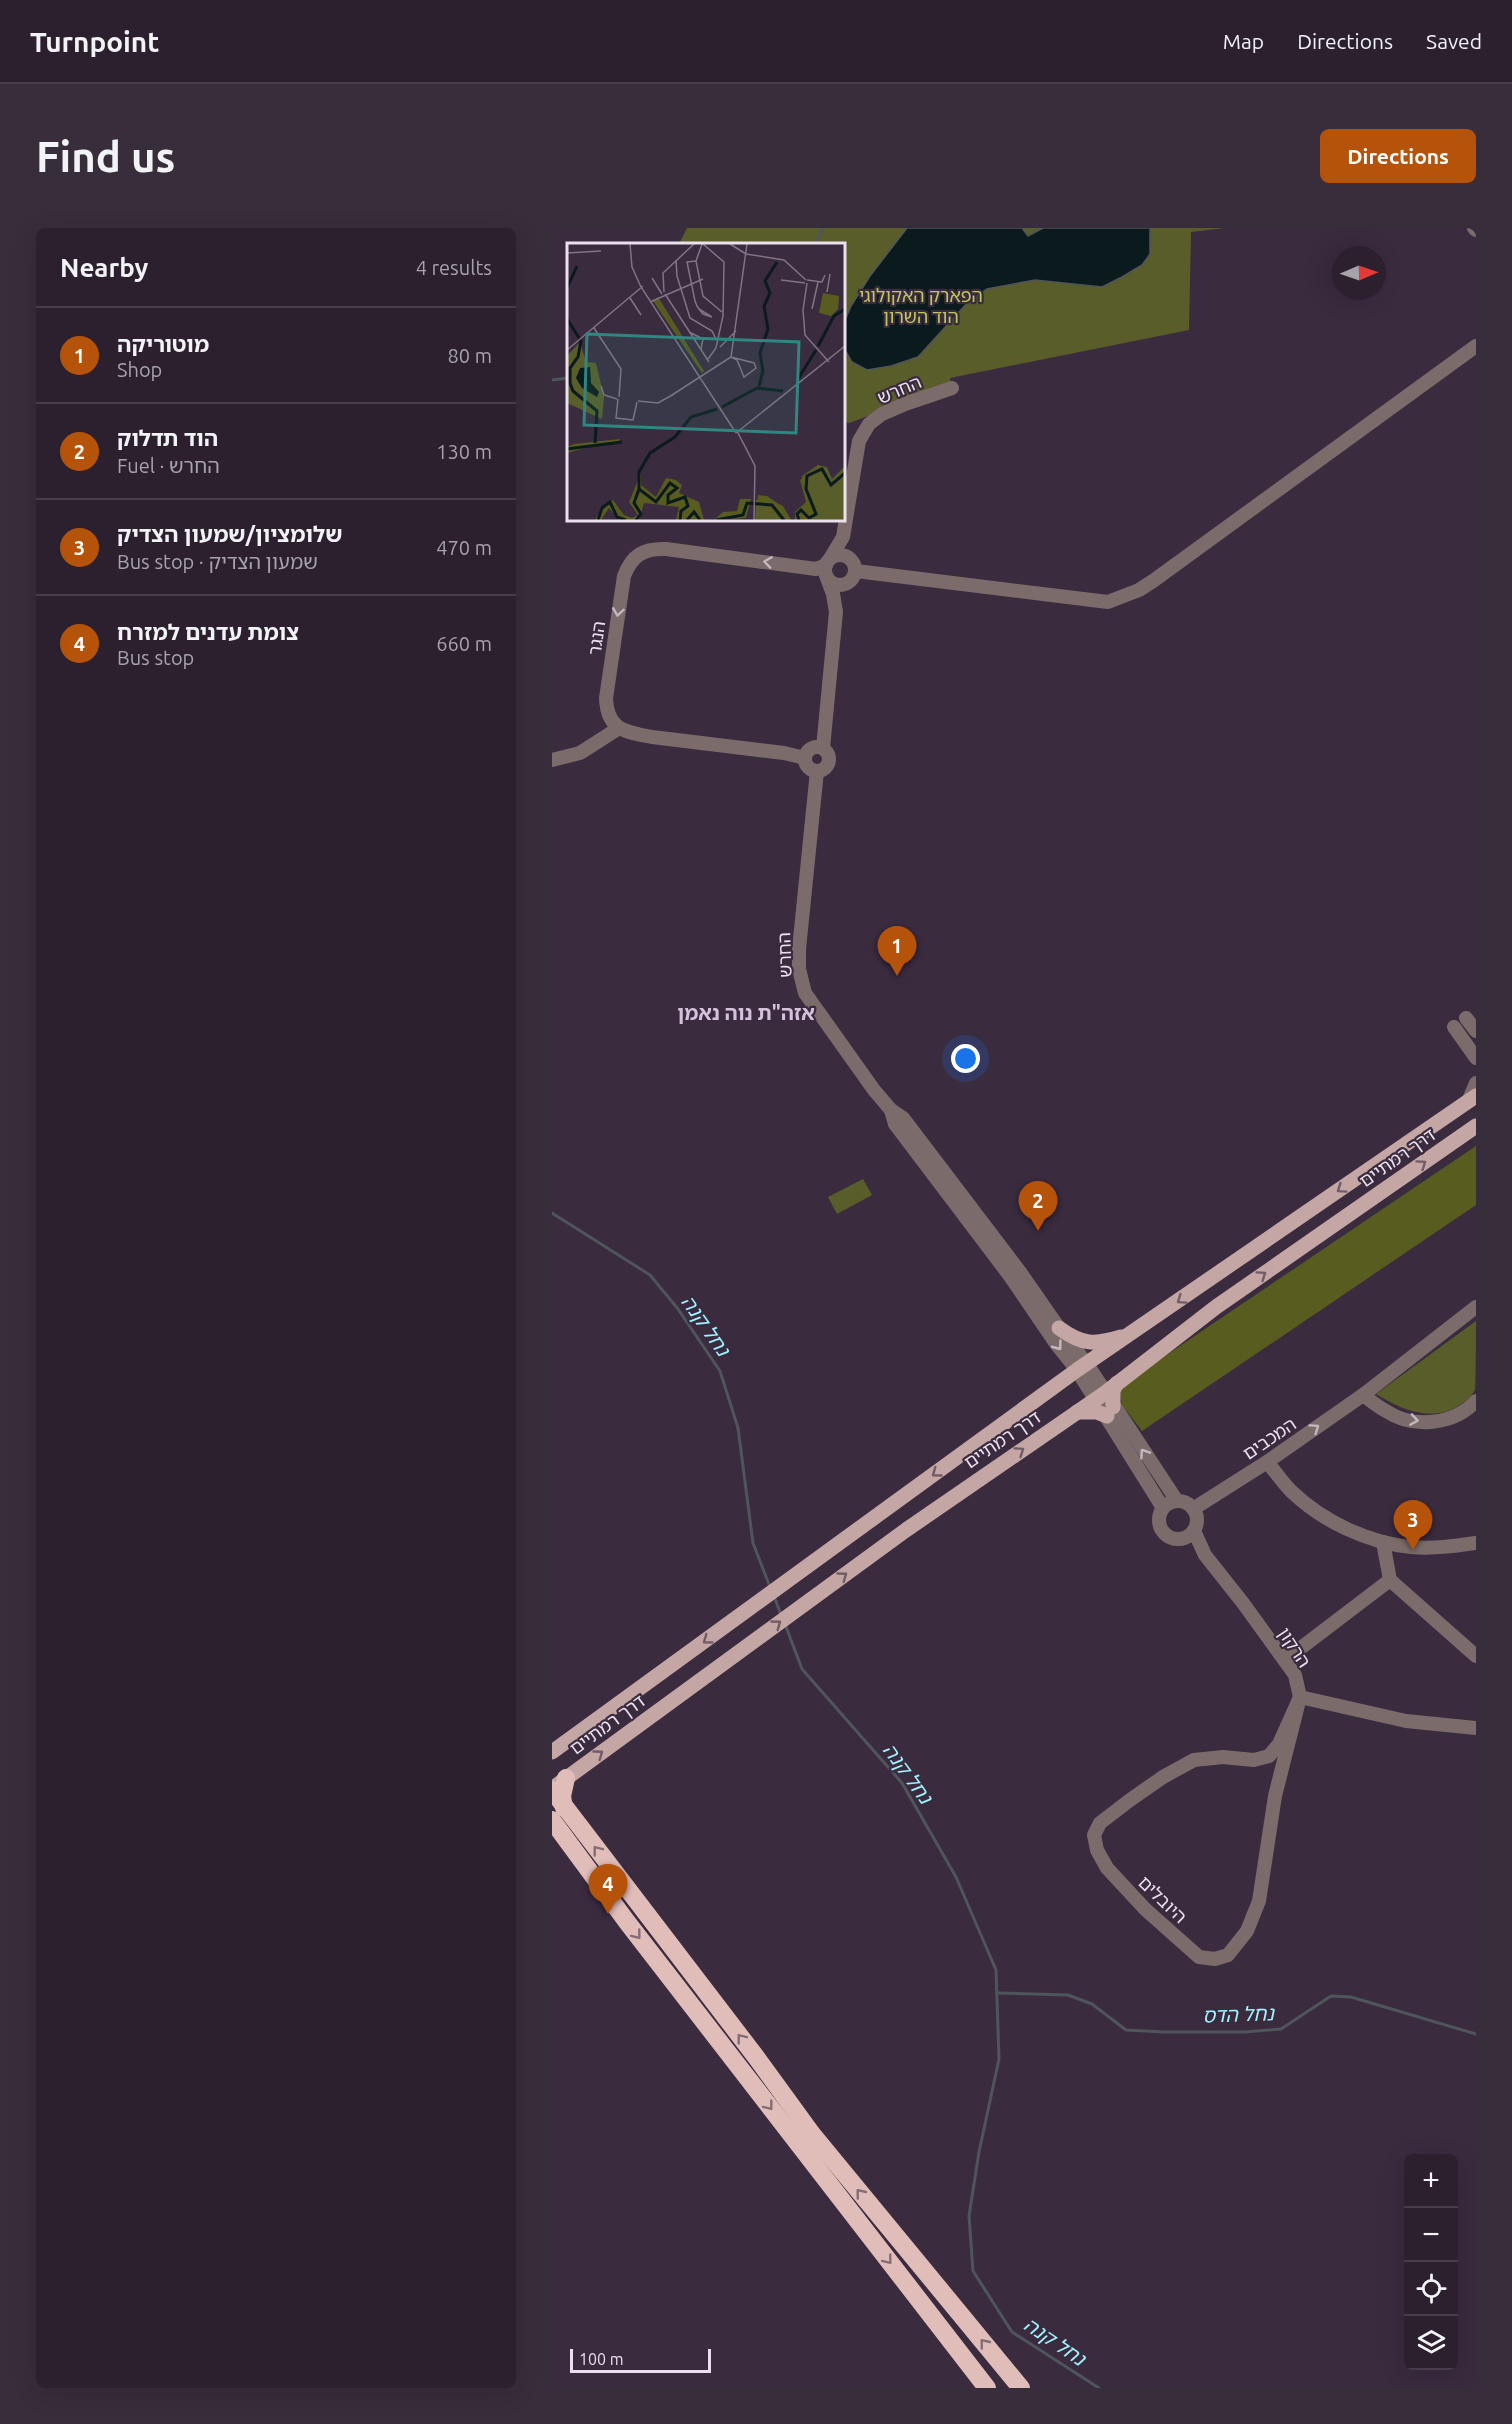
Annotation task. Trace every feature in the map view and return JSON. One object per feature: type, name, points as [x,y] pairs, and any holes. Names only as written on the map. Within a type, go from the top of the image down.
[{"type":"highway","points":[[557,1786],[562,1796],[558,1814],[567,1840],[627,1922],[987,2388]]},
{"type":"highway","points":[[558,1814],[756,2057],[812,2134],[1022,2388]]},
{"type":"highway","points":[[552,1829],[567,1840]]},
{"type":"main road","name":"דרך רמתיים","points":[[552,1752],[1082,1367],[1472,1099]]},
{"type":"main road","name":"דרך רמתיים","points":[[557,1786],[906,1530],[1101,1396],[1216,1308],[1476,1126]]},
{"type":"main road","points":[[1059,1328],[1078,1341],[1088,1342],[1113,1340],[1133,1334]]},
{"type":"main road","points":[[1077,1412],[1110,1412],[1113,1391],[1118,1383]]},
{"type":"street","points":[[854,576],[1108,602],[1139,590],[1153,581],[1476,346]]},
{"type":"street","name":"החרש","points":[[828,567],[843,537],[859,441],[869,424],[882,414],[905,404],[952,388]]},
{"type":"street","name":"החרש","points":[[843,537],[850,557]]},
{"type":"street","name":"הנגר","points":[[619,728],[608,715],[606,698],[624,576],[636,555],[646,550],[666,549],[816,569],[828,567]]},
{"type":"street","points":[[828,567],[840,554],[854,561],[854,576],[836,612]]},
{"type":"street","points":[[828,567],[836,585],[847,584],[854,576]]},
{"type":"street","points":[[823,748],[836,612],[828,567]]},
{"type":"street","points":[[552,760],[580,753],[619,728],[651,737],[784,753],[805,758]]},
{"type":"street","points":[[813,747],[823,748],[828,754],[829,762],[825,768],[817,771],[809,767],[805,758],[813,747]]},
{"type":"street","name":"החרש","points":[[817,771],[800,935],[801,978],[809,999],[891,1110],[903,1118],[1020,1272],[1059,1328],[1082,1367]]},
{"type":"street","points":[[1466,1018],[1476,1031]]},
{"type":"street","points":[[1454,1027],[1476,1058]]},
{"type":"street","points":[[1472,1099],[1476,1083]]},
{"type":"street","name":"החרש","points":[[891,1110],[895,1124],[1010,1276],[1057,1345],[1082,1367]]},
{"type":"street","name":"המכבים","points":[[1193,1509],[1267,1462],[1363,1395],[1476,1307]]},
{"type":"street","points":[[1082,1367],[1101,1396],[1163,1508]]},
{"type":"street","points":[[1363,1395],[1387,1413],[1424,1422],[1441,1421],[1456,1416],[1476,1401]]},
{"type":"street","points":[[1110,1412],[1177,1501],[1189,1504],[1197,1517],[1189,1535],[1172,1539],[1162,1532],[1159,1520],[1163,1508],[1177,1501]]},
{"type":"street","points":[[1267,1462],[1291,1491],[1340,1526],[1383,1542],[1412,1547],[1476,1543]]},
{"type":"street","name":"הרקון","points":[[1189,1535],[1285,1660],[1295,1675],[1300,1697],[1406,1721],[1476,1728]]},
{"type":"street","points":[[1383,1542],[1389,1580],[1476,1656]]},
{"type":"street","points":[[1285,1660],[1389,1580]]},
{"type":"street","name":"היובלים","points":[[1300,1697],[1275,1796],[1259,1901],[1247,1931],[1228,1955],[1215,1959],[1199,1957],[1145,1909],[1107,1868],[1097,1850],[1094,1835],[1100,1823],[1130,1800],[1163,1777],[1194,1760],[1223,1757],[1254,1760],[1269,1756],[1279,1744],[1300,1697]]},
{"type":"green space","name":"הפארק האקולוגי הוד השרון","points":[[687,228],[1225,228],[1191,232],[1189,330],[950,378],[951,385],[849,423],[844,421],[844,243],[680,243]]},
{"type":"green space","points":[[1476,1146],[1476,1205],[1142,1431],[1122,1405],[1120,1394],[1125,1383]]},
{"type":"green space","points":[[863,1179],[872,1195],[837,1214],[828,1197]]},
{"type":"green space","points":[[1476,1321],[1475,1390],[1465,1401],[1448,1411],[1427,1414],[1405,1409],[1376,1394]]},
{"type":"shaded area","points":[[907,228],[1022,228],[1028,236],[1043,228],[1150,228],[1150,254],[1142,265],[1122,277],[1102,287],[1035,280],[987,289],[968,302],[918,357],[891,366],[867,370],[852,362],[844,348],[844,323],[851,306],[870,276]]},
{"type":"waterway","points":[[816,243],[823,228]]},
{"type":"waterway","points":[[552,380],[567,378]]},
{"type":"waterway","name":"נחל קנה","points":[[552,1213],[650,1275],[678,1309],[720,1371],[738,1428],[753,1543],[770,1587]]},
{"type":"waterway","name":"נחל קנה","points":[[774,1596],[781,1615]]},
{"type":"waterway","name":"נחל קנה","points":[[785,1624],[802,1669],[902,1783],[956,1877],[996,1970],[999,2059],[979,2152],[969,2216],[973,2271],[1012,2332],[1099,2388]]},
{"type":"waterway","name":"נחל הדס","points":[[997,1993],[1068,1995],[1092,2004],[1126,2030],[1163,2032],[1245,2032],[1281,2029],[1331,1996],[1351,1997],[1476,2034]]},
{"type":"place","name":"מוטוריקה","points":[[897,976]]},
{"type":"place","name":"הוד תדלוק","points":[[1038,1231]]},
{"type":"place","name":"שלומציון/שמעון הצדיק","points":[[1413,1550]]},
{"type":"place","name":"צומת עדנים למזרח","points":[[608,1914]]},
{"type":"district","name":"אזה\"ת נוה נאמן","points":[[746,1012]]}]
